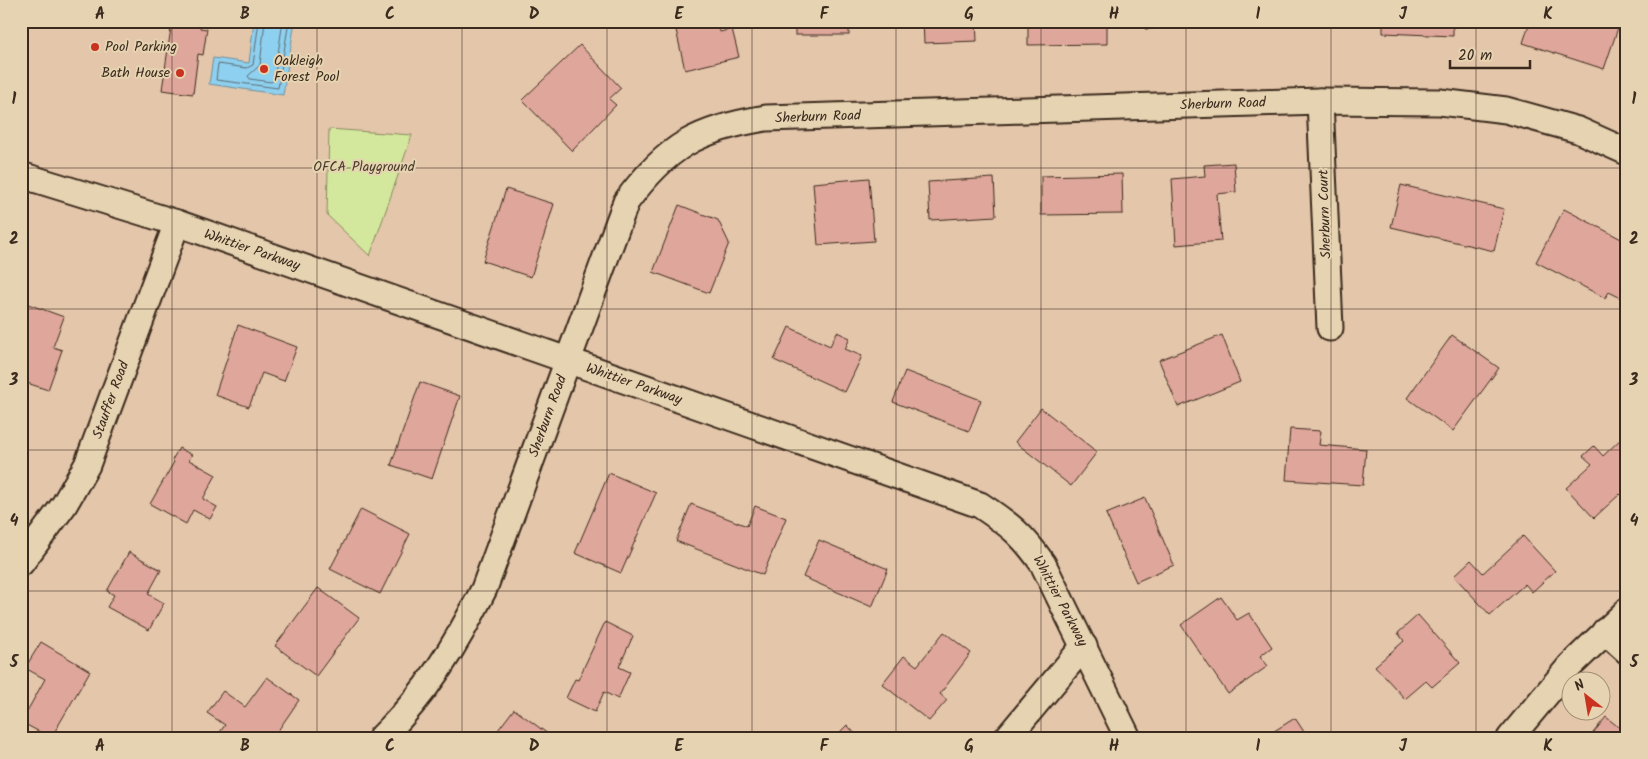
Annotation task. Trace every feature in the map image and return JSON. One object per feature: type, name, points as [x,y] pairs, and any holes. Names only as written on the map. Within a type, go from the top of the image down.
[{"type":"street","name":"Sherburn Road","points":[[381,738],[430,685],[461,636],[484,589],[626,202],[646,174],[670,152],[700,135],[733,124],[766,118],[1320,100],[1440,102],[1506,110],[1578,130],[1627,152]]},
{"type":"street","name":"Sherburn Court","points":[[1320,100],[1330,328]]},
{"type":"street","name":"Whittier Parkway","points":[[21,175],[177,223],[980,505],[1008,523],[1025,538],[1043,564],[1128,738]]},
{"type":"street","name":"Stauffer Road","points":[[21,563],[64,505],[87,465],[177,223]]},
{"type":"street","points":[[1510,738],[1570,666],[1627,611]]},
{"type":"street","points":[[1605,631],[1627,651]]},
{"type":"street","points":[[1007,738],[1084,646]]},
{"type":"green space","name":"OFCA Playground","points":[[329,129],[412,135],[370,256],[327,215]]},
{"type":"water","points":[[254,21],[295,21],[283,95],[209,84],[213,58],[249,63]]},
{"type":"building","name":"Bath House","points":[[172,21],[201,21],[200,28],[207,29],[203,55],[198,54],[193,94],[162,90]]},
{"type":"building","points":[[674,21],[717,21],[720,32],[732,29],[739,57],[685,70]]},
{"type":"building","points":[[795,21],[849,21],[849,35],[795,35]]},
{"type":"building","points":[[923,21],[976,21],[977,41],[924,43]]},
{"type":"building","points":[[1028,21],[1107,21],[1107,44],[1028,45]]},
{"type":"building","points":[[1144,21],[1228,21],[1228,25],[1145,29]]},
{"type":"building","points":[[1284,21],[1348,21],[1348,23],[1284,23]]},
{"type":"building","points":[[1383,21],[1453,21],[1453,36],[1383,33]]},
{"type":"building","points":[[1530,21],[1620,22],[1604,69],[1523,43]]},
{"type":"building","points":[[580,45],[621,88],[609,99],[616,105],[572,151],[522,100]]},
{"type":"building","points":[[1234,163],[1236,192],[1217,194],[1221,241],[1176,245],[1172,179],[1205,176],[1204,165]]},
{"type":"building","points":[[1122,174],[1123,214],[1041,215],[1041,176]]},
{"type":"building","points":[[869,178],[874,241],[818,245],[813,183]]},
{"type":"building","points":[[994,178],[996,216],[930,220],[928,182]]},
{"type":"building","points":[[1401,185],[1504,209],[1494,251],[1391,227]]},
{"type":"building","points":[[506,189],[554,204],[531,277],[483,261]]},
{"type":"building","points":[[679,205],[718,220],[729,243],[709,293],[653,272]]},
{"type":"building","points":[[1564,209],[1627,242],[1627,301],[1609,292],[1605,298],[1536,262]]},
{"type":"building","points":[[28,304],[64,317],[53,347],[62,350],[48,390],[21,381],[21,322]]},
{"type":"building","points":[[238,325],[297,347],[284,381],[262,373],[249,407],[215,395]]},
{"type":"building","points":[[789,327],[830,346],[837,332],[850,338],[845,349],[862,356],[845,392],[774,360]]},
{"type":"building","points":[[1222,335],[1240,382],[1178,407],[1159,360]]},
{"type":"building","points":[[1452,335],[1499,368],[1453,431],[1407,398]]},
{"type":"building","points":[[905,371],[981,400],[969,431],[893,402]]},
{"type":"building","points":[[420,382],[460,396],[432,479],[391,465]]},
{"type":"building","points":[[1041,408],[1097,452],[1071,486],[1015,442]]},
{"type":"building","points":[[1290,429],[1321,431],[1319,445],[1366,449],[1363,485],[1286,480]]},
{"type":"building","points":[[1624,436],[1627,438],[1627,495],[1624,498],[1620,494],[1594,518],[1566,488],[1592,464],[1583,456],[1594,446],[1603,456]]},
{"type":"building","points":[[179,448],[192,455],[189,460],[216,475],[203,499],[217,507],[210,519],[193,510],[186,524],[150,504],[174,462],[172,460]]},
{"type":"building","points":[[609,473],[656,493],[621,573],[575,553]]},
{"type":"building","points":[[1145,498],[1174,565],[1136,582],[1106,514]]},
{"type":"building","points":[[691,504],[747,526],[755,506],[786,518],[763,575],[676,541]]},
{"type":"building","points":[[361,509],[410,534],[380,594],[330,569]]},
{"type":"building","points":[[1523,536],[1555,571],[1532,592],[1525,584],[1490,615],[1454,576],[1471,560],[1483,573]]},
{"type":"building","points":[[819,540],[888,569],[872,607],[803,577]]},
{"type":"building","points":[[129,552],[161,570],[148,594],[164,603],[149,630],[107,607],[114,595],[107,591]]},
{"type":"building","points":[[318,588],[359,618],[316,676],[275,646]]},
{"type":"building","points":[[1221,597],[1237,620],[1249,613],[1272,647],[1260,656],[1268,666],[1228,694],[1181,625]]},
{"type":"building","points":[[1418,615],[1460,663],[1432,687],[1426,681],[1405,699],[1375,666],[1404,641],[1398,633]]},
{"type":"building","points":[[605,622],[633,636],[619,667],[630,672],[618,699],[604,692],[595,712],[566,698],[575,679],[578,680]]},
{"type":"building","points":[[944,632],[971,653],[940,694],[947,700],[929,721],[882,684],[904,656],[917,666]]},
{"type":"building","points":[[41,642],[90,671],[51,738],[21,722],[45,679],[25,668]]},
{"type":"building","points":[[267,677],[299,700],[273,738],[216,738],[225,725],[207,713],[223,691],[245,707]]},
{"type":"building","points":[[514,709],[548,734],[545,738],[492,738]]},
{"type":"building","points":[[1295,718],[1308,738],[1263,738]]},
{"type":"building","points":[[1610,720],[1627,734],[1624,738],[1589,738],[1602,722],[1610,722]]},
{"type":"building","points":[[847,725],[859,738],[834,738]]},
{"type":"place","name":"Pool Parking","points":[[95,47]]},
{"type":"place","name":"Oakleigh Forest Pool","points":[[264,69]]},
{"type":"place","name":"Bath House","points":[[180,73]]}]
